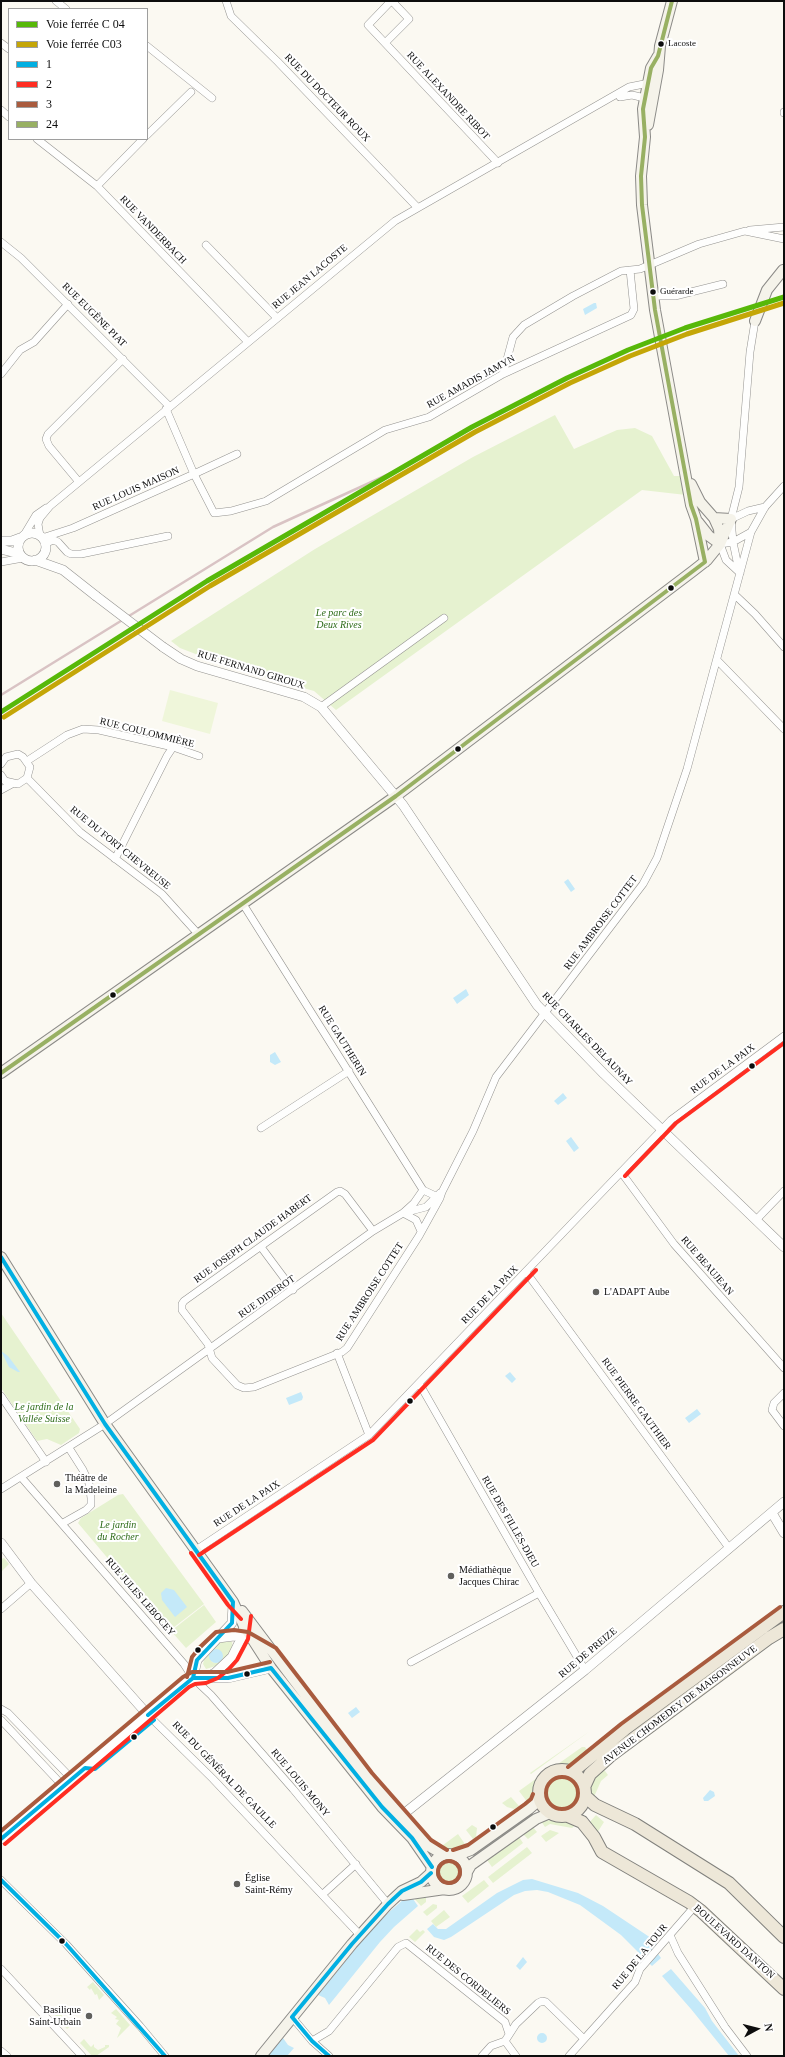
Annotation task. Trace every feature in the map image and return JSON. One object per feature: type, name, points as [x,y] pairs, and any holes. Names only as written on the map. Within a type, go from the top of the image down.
[{"type":"main road","points":[[672,1],[658,56],[652,68],[652,86],[649,99],[643,109],[645,137],[641,176],[642,205],[655,310],[691,505],[696,519],[704,562]]},
{"type":"main road","points":[[755,320],[767,290],[784,270]]},
{"type":"main road","points":[[684,461],[694,492],[700,502],[714,518],[719,529],[720,544]]},
{"type":"main road","points":[[1,1073],[396,796],[704,562],[720,544],[731,519],[714,518]]},
{"type":"main road","points":[[696,519],[709,536],[720,544]]},
{"type":"main road","points":[[1,1257],[105,1424],[233,1602],[245,1615],[367,1777],[427,1845],[444,1855],[455,1856],[471,1850],[529,1809],[536,1803],[539,1796]]},
{"type":"main road","points":[[233,1602],[244,1626],[271,1668],[382,1807],[412,1838],[432,1870],[437,1885],[445,1889]]},
{"type":"main road","points":[[572,1772],[625,1729],[784,1612]]},
{"type":"main road","name":"AVENUE CHOMEDEY DE MAISONNEUVE","points":[[585,1791],[590,1774],[610,1756],[769,1638],[784,1629]]},
{"type":"main road","points":[[585,1791],[579,1808],[568,1816],[556,1816],[544,1809],[539,1796],[539,1789],[545,1776],[558,1770],[572,1772],[577,1776],[595,1805],[635,1824],[729,1883],[784,1937]]},
{"type":"main road","points":[[390,1902],[405,1894],[453,1889],[460,1886],[465,1880],[471,1865],[536,1819],[550,1813]]},
{"type":"main road","name":"BOULEVARD DANTON","points":[[568,1816],[584,1824],[594,1836],[602,1852],[695,1906],[784,1989]]},
{"type":"main road","points":[[261,2056],[360,1935],[390,1902],[402,1891],[421,1882],[432,1870],[437,1860],[444,1855]]},
{"type":"main road","points":[[455,1856],[463,1861],[467,1872]]},
{"type":"street","points":[[56,1],[65,8]]},
{"type":"street","name":"RUE DU DOCTEUR ROUX","points":[[226,1],[231,16],[278,62],[417,207]]},
{"type":"street","name":"RUE ALEXANDRE RIBOT","points":[[385,43],[410,19],[392,1],[368,25],[498,163]]},
{"type":"street","points":[[148,47],[212,98]]},
{"type":"street","name":"RUE JEAN LACOSTE","points":[[22,537],[36,515],[50,506],[395,221],[417,207],[609,101],[630,87],[644,84],[652,86]]},
{"type":"street","points":[[148,134],[191,92]]},
{"type":"street","name":"RUE JEAN LACOSTE","points":[[609,101],[626,94],[649,99]]},
{"type":"street","name":"RUE VANDERBACH","points":[[38,140],[96,186],[248,342]]},
{"type":"street","points":[[96,186],[142,140]]},
{"type":"street","points":[[503,374],[513,337],[524,325],[594,285],[621,271],[640,269],[700,244],[745,231],[784,227]]},
{"type":"street","points":[[745,231],[784,240]]},
{"type":"street","name":"RUE EUGÈNE PIAT","points":[[1,242],[22,258],[123,359],[168,408]]},
{"type":"street","points":[[206,245],[277,318]]},
{"type":"street","name":"RUE AMADIS JAMYN","points":[[194,474],[211,510],[216,513],[255,505],[384,430],[429,417],[503,374],[630,315],[634,309],[630,270]]},
{"type":"street","points":[[653,296],[675,296],[723,284]]},
{"type":"street","points":[[1,374],[20,350],[34,342],[68,304]]},
{"type":"street","points":[[740,574],[733,542],[731,519],[739,486],[750,352],[755,320]]},
{"type":"street","points":[[79,482],[49,446],[46,439],[48,434],[123,359]]},
{"type":"street","name":"RUE LOUIS MAISON","points":[[44,541],[194,474],[168,408]]},
{"type":"street","points":[[194,474],[237,454]]},
{"type":"street","name":"RUE AMBROISE COTTET","points":[[209,1351],[212,1358],[237,1385],[244,1388],[254,1387],[347,1348],[421,1232],[473,1131],[496,1077],[643,884],[657,858],[687,769],[751,532],[765,507],[784,486]]},
{"type":"street","name":"RUE JEAN LACOSTE","points":[[44,541],[38,524],[40,518],[50,506]]},
{"type":"street","points":[[731,519],[748,511],[765,507]]},
{"type":"street","points":[[740,574],[726,560],[720,544],[733,542],[751,532]]},
{"type":"street","points":[[1,541],[12,541],[32,533],[44,541],[54,540],[58,542],[67,552],[71,554],[81,554],[168,536]]},
{"type":"street","points":[[22,537],[18,546],[22,556]]},
{"type":"street","points":[[1,549],[35,560],[43,556],[44,541]]},
{"type":"street","name":"RUE FERNAND GIROUX","points":[[44,541],[51,558],[63,570],[163,647],[181,659],[197,666],[304,697],[321,707],[396,796]]},
{"type":"street","points":[[1,562],[22,556]]},
{"type":"street","name":"RUE FERNAND GIROUX","points":[[35,560],[63,570]]},
{"type":"street","points":[[735,595],[755,614],[784,647]]},
{"type":"street","points":[[321,707],[444,618]]},
{"type":"street","points":[[717,660],[784,729]]},
{"type":"street","name":"RUE COULOMMIÈRE","points":[[27,761],[67,735],[82,728],[100,730],[173,747],[199,756]]},
{"type":"street","points":[[115,859],[173,747]]},
{"type":"street","points":[[1,764],[6,757],[12,754],[23,757],[27,761],[30,773],[23,782],[12,784],[1,790]]},
{"type":"street","points":[[1,775],[6,781],[12,784]]},
{"type":"street","name":"RUE DU FORT CHEVREUSE","points":[[27,778],[80,832],[162,894],[199,935]]},
{"type":"street","name":"RUE CHARLES DELAUNAY","points":[[396,796],[443,862],[536,1003],[545,1014],[661,1130],[784,1247]]},
{"type":"street","name":"RUE GAUTHERIN","points":[[243,904],[423,1190],[439,1196]]},
{"type":"street","name":"RUE DE LA PAIX","points":[[196,1550],[369,1435],[672,1118],[784,1036]]},
{"type":"street","points":[[261,1128],[349,1071]]},
{"type":"street","name":"RUE BEAUJEAN","points":[[621,1172],[674,1244],[784,1368]]},
{"type":"street","points":[[421,1232],[416,1220],[403,1213],[414,1203],[423,1190]]},
{"type":"street","name":"RUE JOSEPH CLAUDE HABERT","points":[[209,1351],[208,1344],[182,1310],[182,1304],[340,1191],[345,1194],[374,1231]]},
{"type":"street","points":[[756,1220],[784,1191]]},
{"type":"street","name":"RUE DIDEROT","points":[[1,1489],[69,1448],[105,1424],[209,1351],[374,1231],[403,1213],[426,1207],[439,1196]]},
{"type":"street","points":[[261,1247],[293,1290]]},
{"type":"street","name":"RUE PIERRE GAUTHIER","points":[[526,1272],[729,1548]]},
{"type":"street","points":[[337,1353],[369,1435]]},
{"type":"street","name":"RUE DES FILLES-DIEU","points":[[420,1383],[539,1593],[585,1670]]},
{"type":"street","points":[[784,1393],[774,1403],[772,1410],[784,1426]]},
{"type":"street","points":[[1,1396],[46,1462]]},
{"type":"street","points":[[64,1523],[86,1510],[91,1504],[92,1498],[89,1483],[83,1470],[69,1448]]},
{"type":"street","name":"RUE JULES LEBOCEY","points":[[21,1477],[64,1523],[184,1664],[193,1678]]},
{"type":"street","name":"RUE DE PREIZE","points":[[401,1816],[585,1670],[784,1502]]},
{"type":"street","points":[[772,1513],[784,1533]]},
{"type":"street","name":"RUE DU GÉNÉRAL DE GAULLE","points":[[1,1543],[31,1583],[148,1715],[213,1779],[360,1935]]},
{"type":"street","points":[[1,1609],[31,1583]]},
{"type":"street","points":[[411,1662],[539,1593]]},
{"type":"street","points":[[193,1678],[197,1660],[232,1622],[233,1602]]},
{"type":"street","points":[[204,1678],[215,1673],[232,1657],[242,1637],[245,1615]]},
{"type":"street","points":[[218,1638],[234,1636],[242,1637],[253,1641],[272,1652]]},
{"type":"street","points":[[1,1839],[186,1682],[193,1678],[228,1678],[271,1668]]},
{"type":"street","name":"RUE LOUIS MONY","points":[[193,1678],[213,1698],[390,1902]]},
{"type":"street","points":[[1,1709],[8,1713],[72,1779]]},
{"type":"street","points":[[1,1720],[63,1786]]},
{"type":"street","points":[[323,1894],[356,1864]]},
{"type":"street","points":[[1,1880],[66,1944],[165,2056]]},
{"type":"street","name":"RUE DE LA TOUR","points":[[569,2056],[635,1982],[640,1969],[646,1961],[695,1906]]},
{"type":"street","points":[[670,1935],[678,1953],[725,2027],[747,2056]]},
{"type":"street","name":"RUE DES CORDELIERS","points":[[312,2041],[329,2031],[398,1946],[402,1944],[409,1945],[505,2022],[509,2034]]},
{"type":"street","points":[[1,1969],[82,2056]]},
{"type":"street","points":[[482,2056],[491,2046],[505,2041],[509,2034],[538,2003],[542,2001],[546,2002],[584,2039]]},
{"type":"street","points":[[292,2017],[312,2041],[329,2056]]},
{"type":"street","points":[[505,2041],[516,2056]]},
{"type":"street","points":[[1,2051],[6,2056]]},
{"type":"green space","name":"Le parc des Deux Rives","points":[[555,415],[574,449],[617,430],[635,428],[652,436],[674,476],[681,476],[686,495],[642,490],[336,710],[314,691],[232,668],[180,648],[171,641],[315,549],[473,457]]},
{"type":"green space","points":[[170,690],[218,703],[210,734],[162,721]]},
{"type":"green space","name":"Le jardin de la Vallée Suisse","points":[[1,1313],[80,1429],[79,1433],[61,1445],[47,1439],[37,1441],[1,1388]]},
{"type":"green space","name":"Le jardin du Rocher","points":[[123,1494],[204,1604],[169,1631],[78,1523],[81,1518],[118,1495]]},
{"type":"green space","points":[[4,1558],[9,1564],[1,1572],[1,1559]]},
{"type":"green space","points":[[204,1605],[216,1622],[186,1648],[171,1631]]},
{"type":"green space","points":[[224,1641],[232,1642],[233,1648],[230,1656],[219,1665],[206,1669],[203,1664],[205,1656],[214,1646]],"holes":[[[213,1650],[219,1651],[222,1654],[222,1658],[217,1663],[212,1662],[210,1654]]]},
{"type":"green space","points":[[590,1731],[531,1774],[530,1773]]},
{"type":"green space","points":[[582,1747],[585,1747],[589,1753],[574,1764],[558,1764]]},
{"type":"green space","points":[[602,1767],[608,1775],[601,1781],[594,1797],[591,1796],[589,1785]]},
{"type":"green space","points":[[566,1775],[575,1780],[579,1786],[579,1800],[575,1806],[566,1811],[558,1811],[549,1806],[545,1800],[544,1789],[549,1780],[555,1776]]},
{"type":"green space","points":[[537,1778],[533,1794],[528,1803],[519,1791]]},
{"type":"green space","points":[[511,1797],[519,1806],[514,1809],[507,1807],[502,1803]]},
{"type":"green space","points":[[596,1815],[604,1822],[597,1833],[589,1823]]},
{"type":"green space","points":[[526,1816],[529,1820],[482,1853],[479,1849]]},
{"type":"green space","points":[[552,1820],[578,1823],[572,1828],[550,1824],[545,1827],[541,1821]]},
{"type":"green space","points":[[472,1825],[477,1828],[476,1837],[473,1839],[466,1830]]},
{"type":"green space","points":[[532,1826],[537,1832],[528,1839],[523,1834]]},
{"type":"green space","points":[[550,1830],[559,1833],[546,1842],[541,1836]]},
{"type":"green space","points":[[458,1834],[467,1847],[457,1849],[439,1848]]},
{"type":"green space","points":[[519,1837],[523,1843],[492,1867],[487,1860]]},
{"type":"green space","points":[[527,1847],[532,1853],[493,1883],[488,1877]]},
{"type":"green space","points":[[450,1860],[459,1863],[462,1872],[459,1881],[450,1884],[441,1881],[438,1872],[441,1863]]},
{"type":"green space","points":[[484,1880],[489,1886],[468,1903],[462,1896]]},
{"type":"green space","points":[[424,1895],[426,1897],[426,1902],[421,1906],[412,1896]]},
{"type":"green space","points":[[433,1904],[437,1905],[437,1908],[427,1916],[423,1912]]},
{"type":"green space","points":[[444,1910],[450,1917],[436,1927],[431,1921]]},
{"type":"green space","points":[[417,1929],[420,1932],[423,1930],[425,1932],[415,1942],[409,1937]]},
{"type":"green space","points":[[93,1982],[104,1995],[99,2000],[97,1994],[95,1995],[91,1988],[90,1990],[87,1987]]},
{"type":"green space","points":[[116,2009],[130,2025],[117,2038],[121,2028],[116,2024],[119,2020],[115,2019],[117,2017],[111,2013]]},
{"type":"green space","points":[[60,2011],[63,2018],[65,2017],[68,2020],[66,2021],[72,2025],[67,2029],[55,2015]]},
{"type":"green space","points":[[84,2039],[91,2047],[94,2044],[94,2047],[98,2050],[105,2047],[105,2045],[109,2045],[109,2047],[96,2056],[92,2056],[80,2043]]},
{"type":"water","points":[[596,303],[597,308],[585,315],[583,309]]},
{"type":"water","points":[[568,879],[575,889],[571,892],[564,882]]},
{"type":"water","points":[[466,989],[469,995],[457,1004],[453,998]]},
{"type":"water","points":[[275,1052],[281,1062],[275,1065],[270,1062],[270,1055]]},
{"type":"water","points":[[563,1093],[567,1098],[558,1105],[554,1101]]},
{"type":"water","points":[[571,1137],[579,1148],[574,1152],[566,1141]]},
{"type":"water","points":[[1,1351],[8,1356],[20,1372],[9,1367]]},
{"type":"water","points":[[510,1372],[516,1379],[512,1383],[505,1376]]},
{"type":"water","points":[[301,1392],[303,1397],[302,1400],[289,1405],[286,1398]]},
{"type":"water","points":[[697,1409],[701,1414],[689,1423],[685,1418]]},
{"type":"water","points":[[166,1588],[174,1590],[187,1607],[175,1617],[162,1600],[161,1593]]},
{"type":"water","points":[[216,1649],[221,1651],[223,1656],[221,1661],[216,1663],[211,1661],[209,1656],[211,1651]]},
{"type":"water","points":[[356,1707],[360,1712],[352,1718],[348,1713]]},
{"type":"water","points":[[710,1790],[714,1792],[715,1796],[708,1801],[704,1801],[703,1798]]},
{"type":"water","points":[[532,1879],[578,1893],[603,1906],[657,1942],[654,1948],[661,1958],[652,1966],[621,1935],[580,1905],[548,1892],[537,1890],[525,1891],[514,1895],[451,1937],[444,1940],[434,1937],[427,1929],[433,1924],[438,1929],[446,1929],[497,1893],[523,1880]]},
{"type":"water","points":[[404,1899],[413,1899],[418,1906],[394,1927],[380,1942],[329,2005],[325,1998],[318,1995],[369,1932]]},
{"type":"water","points":[[523,1957],[527,1962],[520,1970],[516,1966]]},
{"type":"water","points":[[671,1969],[705,2008],[712,2021],[739,2056],[729,2056],[662,1976]]},
{"type":"water","points":[[540,2033],[544,2033],[546,2034],[546,2042],[540,2043],[537,2040],[537,2036]]},
{"type":"water","points":[[283,2038],[288,2045],[294,2048],[287,2056],[268,2056]]},
{"type":"railway","points":[[1,695],[273,527],[402,468]]},
{"type":"transit line","name":"24","points":[[1,1073],[396,796],[705,562],[696,519],[691,505],[655,310],[642,205],[641,176],[645,137],[643,109],[651,68],[658,56],[672,1]]},
{"type":"transit line","points":[[1,712],[207,581],[472,427],[567,378],[628,350],[685,328],[784,297]]},
{"type":"transit line","name":"2","points":[[625,1176],[676,1123],[784,1043]]},
{"type":"transit line","name":"1","points":[[1,1257],[105,1424],[233,1602]]},
{"type":"transit line","name":"2","points":[[199,1555],[373,1440],[536,1270]]},
{"type":"transit line","name":"2","points":[[191,1553],[228,1605],[241,1619]]},
{"type":"transit line","name":"1","points":[[193,1678],[197,1660],[232,1623],[233,1602]]},
{"type":"transit line","name":"3","points":[[568,1767],[621,1724],[780,1607]]},
{"type":"transit line","name":"2","points":[[5,1844],[189,1687],[195,1684],[206,1683],[218,1678],[229,1669],[237,1660],[248,1639],[251,1616]]},
{"type":"transit line","name":"3","points":[[187,1677],[192,1657],[216,1632],[234,1630],[248,1632],[276,1648],[372,1773],[431,1840],[447,1850]]},
{"type":"transit line","name":"3","points":[[1,1831],[183,1677],[192,1672],[227,1672],[270,1662]]},
{"type":"transit line","name":"1","points":[[271,1668],[382,1807],[412,1838],[432,1867]]},
{"type":"transit line","name":"1","points":[[148,1715],[193,1678],[228,1678],[271,1668]]},
{"type":"transit line","name":"1","points":[[1,1839],[85,1768],[95,1769],[154,1720]]},
{"type":"transit line","name":"3","points":[[559,1777],[565,1777],[574,1781],[578,1793],[574,1805],[565,1809],[559,1809],[550,1805],[546,1796],[546,1790],[550,1781],[559,1777]]},
{"type":"transit line","name":"3","points":[[453,1850],[468,1845],[525,1804],[531,1799],[533,1794]]},
{"type":"transit line","name":"3","points":[[449,1861],[457,1864],[460,1872],[457,1880],[449,1883],[441,1880],[438,1872],[441,1864],[449,1861]]},
{"type":"transit line","name":"1","points":[[292,2017],[352,1944],[388,1904],[402,1891],[421,1882],[431,1873]]},
{"type":"transit line","name":"1","points":[[1,1880],[66,1944],[165,2056]]},
{"type":"transit line","name":"1","points":[[292,2017],[312,2041],[329,2056]]},
{"type":"rail line","name":"C03","points":[[4,717],[210,586],[475,432],[570,383],[630,356],[687,334],[784,303]]},
{"type":"place","name":"Lacoste","points":[[661,44]]},
{"type":"place","name":"Guérarde","points":[[653,292]]},
{"type":"place","name":"L'ADAPT Aube","points":[[596,1292]]},
{"type":"place","name":"Théâtre de la Madeleine","points":[[57,1484]]},
{"type":"place","name":"Médiathèque Jacques Chirac","points":[[451,1576]]},
{"type":"place","name":"Église Saint-Rémy","points":[[237,1884]]},
{"type":"place","name":"Basilique Saint-Urbain","points":[[89,2016]]}]
